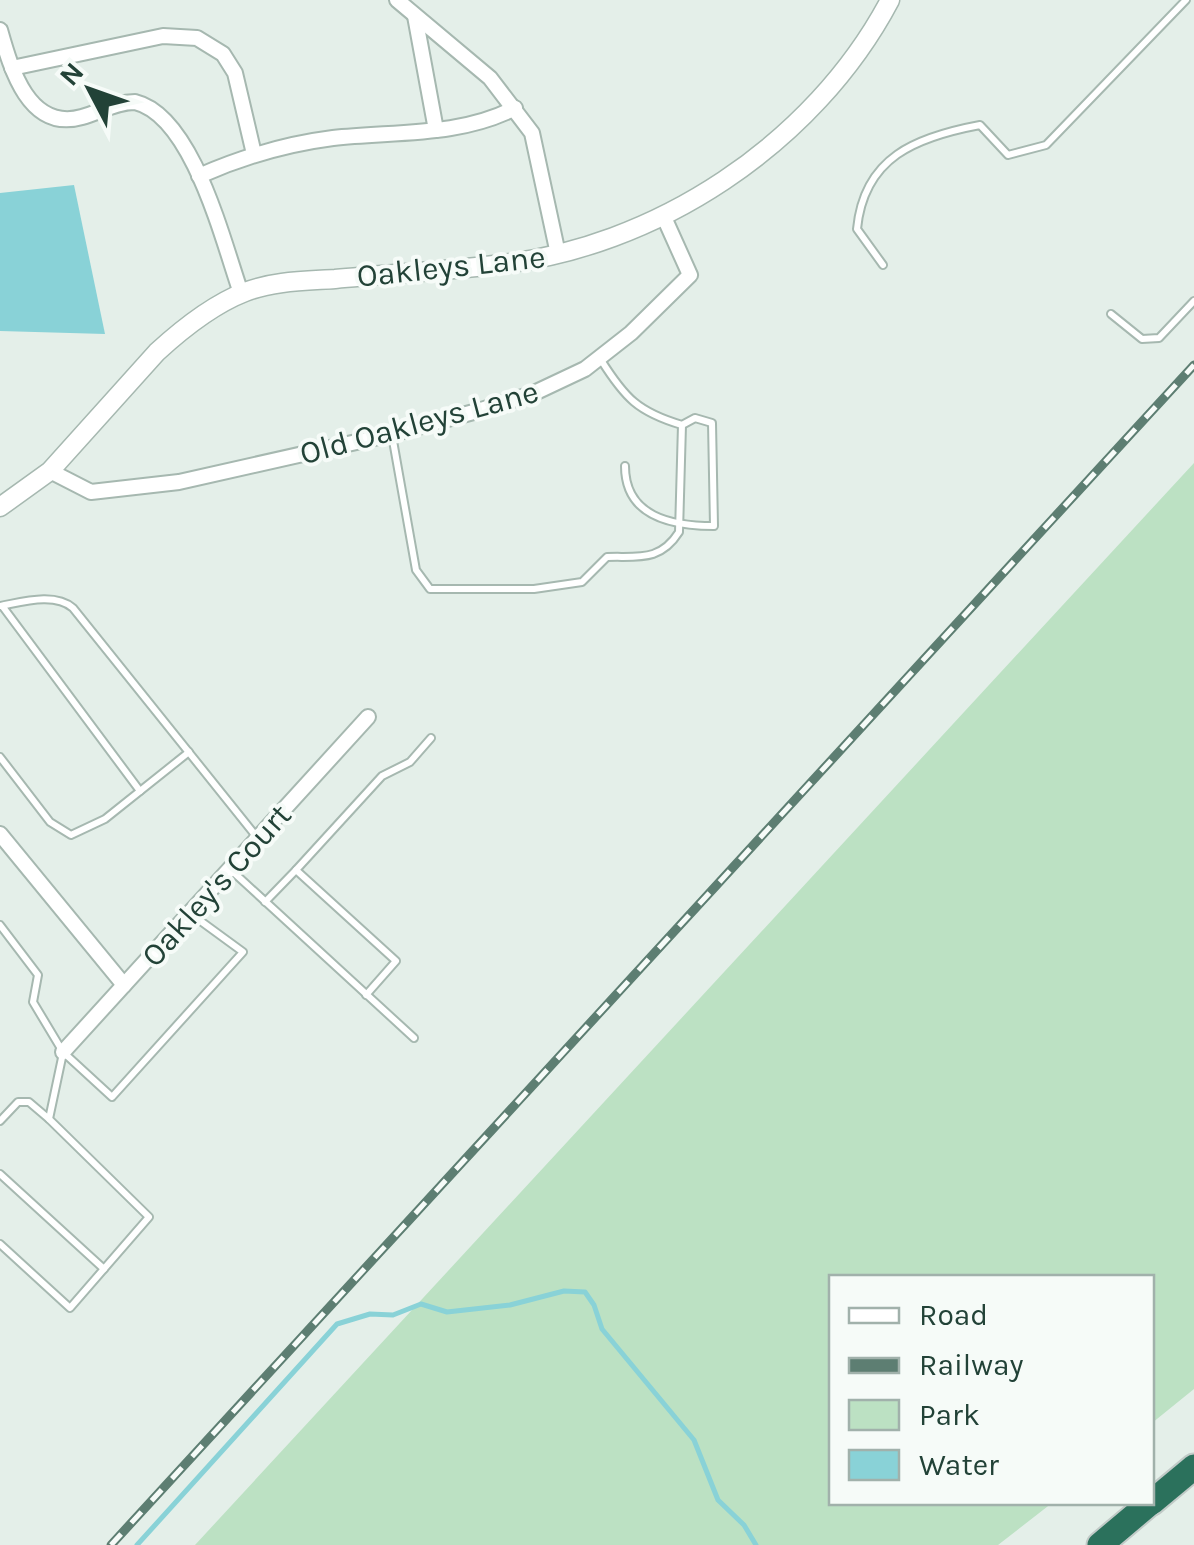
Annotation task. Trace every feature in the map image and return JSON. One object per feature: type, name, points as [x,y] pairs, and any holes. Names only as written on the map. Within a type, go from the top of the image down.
[{"type":"highway","points":[[1154,1500],[1194,1467]]},
{"type":"highway","points":[[1100,1545],[1147,1505]]},
{"type":"street","points":[[397,0],[490,78],[515,108],[536,144],[558,254]]},
{"type":"street","name":"Oakleys Lane","points":[[0,507],[50,471],[174,336],[241,293],[282,283],[499,265],[602,241],[663,215],[720,182],[783,134],[822,96],[890,0]]},
{"type":"street","points":[[414,16],[436,130]]},
{"type":"street","points":[[0,30],[12,68],[36,109],[56,119],[79,118],[126,102],[154,109],[169,124],[199,176],[241,293]]},
{"type":"street","points":[[12,68],[163,36],[197,38],[223,54],[235,73],[254,154]]},
{"type":"street","points":[[199,176],[254,154],[330,138],[487,122],[515,108]]},
{"type":"street","name":"Old Oakleys Lane","points":[[50,471],[90,492],[180,482],[392,434],[532,394],[566,380],[631,334],[690,275],[663,215]]},
{"type":"street","name":"Oakley's Court","points":[[63,1052],[368,717]]},
{"type":"street","points":[[0,834],[124,986]]},
{"type":"lane","points":[[883,265],[857,230],[860,200],[890,159],[941,132],[980,125],[1008,156],[1046,144],[1186,0]]},
{"type":"lane","points":[[1111,314],[1142,339],[1159,338],[1194,301]]},
{"type":"lane","points":[[600,359],[622,393],[639,408],[682,425],[695,418],[712,423],[714,526],[679,526],[639,504],[626,486],[625,466]]},
{"type":"lane","points":[[392,434],[416,570],[430,590],[534,589],[582,582],[607,557],[652,556],[670,546],[679,526],[682,425]]},
{"type":"lane","points":[[140,791],[1,606],[65,601],[258,838]]},
{"type":"lane","points":[[266,902],[382,776],[410,762],[431,738]]},
{"type":"lane","points":[[0,757],[50,822],[71,834],[105,819],[189,752]]},
{"type":"lane","points":[[230,869],[414,1038]]},
{"type":"lane","points":[[296,870],[396,961],[366,994]]},
{"type":"lane","points":[[0,925],[38,975],[33,1002],[63,1052],[112,1096],[243,952],[190,914]]},
{"type":"lane","points":[[49,1119],[63,1052]]},
{"type":"lane","points":[[0,1122],[18,1102],[30,1102],[148,1217],[70,1308],[0,1244]]},
{"type":"lane","points":[[0,1174],[104,1268]]},
{"type":"green space","points":[[1194,463],[1194,1389],[1154,1421],[1154,1275],[829,1275],[829,1505],[1049,1505],[998,1545],[195,1545]]},
{"type":"water","points":[[74,185],[105,334],[0,331],[0,193]]},
{"type":"waterway","points":[[137,1545],[337,1324],[370,1314],[393,1315],[421,1304],[447,1312],[510,1305],[564,1291],[585,1292],[602,1329],[694,1440],[718,1500],[744,1525],[756,1545]]},
{"type":"railway","points":[[111,1545],[1194,365]]}]
